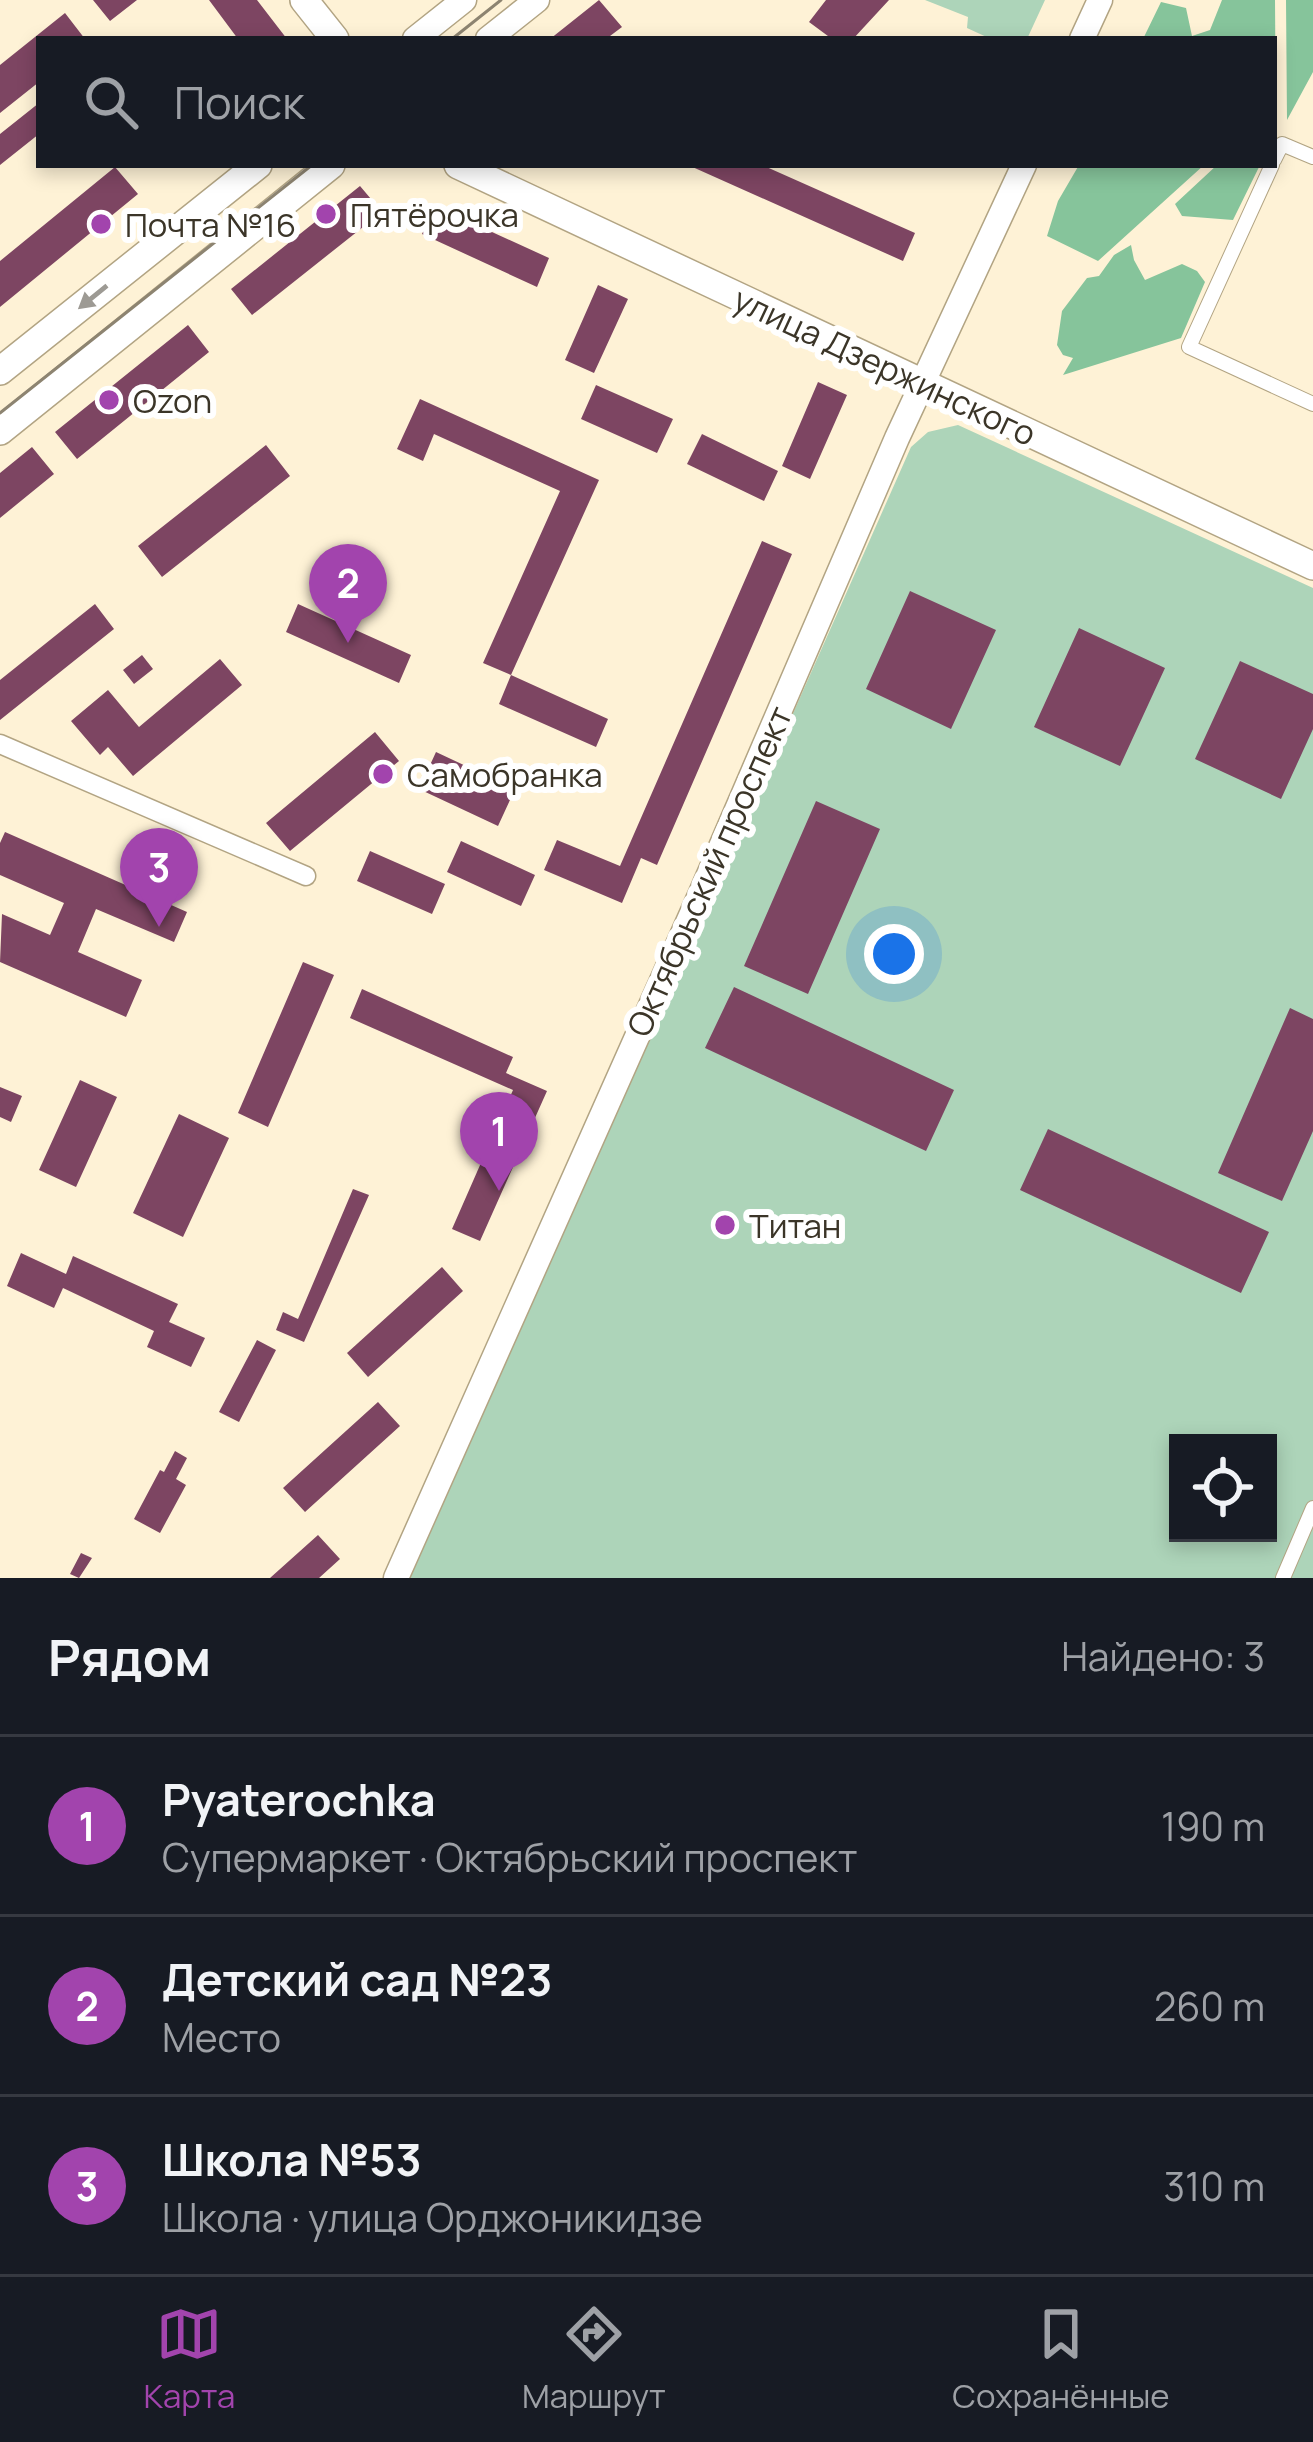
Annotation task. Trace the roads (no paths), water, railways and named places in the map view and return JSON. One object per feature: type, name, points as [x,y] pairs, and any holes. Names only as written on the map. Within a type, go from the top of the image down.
[{"type":"main road","points":[[304,0],[333,36]]},
{"type":"main road","points":[[0,371],[254,168]]},
{"type":"main road","points":[[0,431],[327,168]]},
{"type":"main road","name":"улица Дзержинского","points":[[464,168],[1313,566]]},
{"type":"street","points":[[420,36],[464,0]]},
{"type":"street","points":[[492,36],[537,0]]},
{"type":"street","points":[[1083,36],[1100,0]]},
{"type":"street","points":[[1277,155],[1282,144],[1313,158]]},
{"type":"street","name":"Октябрьский проспект","points":[[396,1578],[922,383],[1023,168]]},
{"type":"street","points":[[1271,168],[1189,347],[1313,404]]},
{"type":"street","points":[[0,744],[306,876]]},
{"type":"street","points":[[1282,1578],[1313,1508]]},
{"type":"tram line","points":[[456,36],[501,0]]},
{"type":"tram line","points":[[0,413],[308,168]]},
{"type":"place","name":"Пятёрочка","points":[[326,214]]},
{"type":"place","name":"Почта №16","points":[[101,224]]},
{"type":"place","name":"Ozon","points":[[109,400]]},
{"type":"place","name":"Детский сад №23","points":[[348,643]]},
{"type":"place","name":"Самобранка","points":[[383,774]]},
{"type":"place","name":"Школа №53","points":[[159,927]]},
{"type":"place","name":"Pyaterochka","points":[[499,1191]]},
{"type":"place","name":"Титан","points":[[725,1225]]}]
